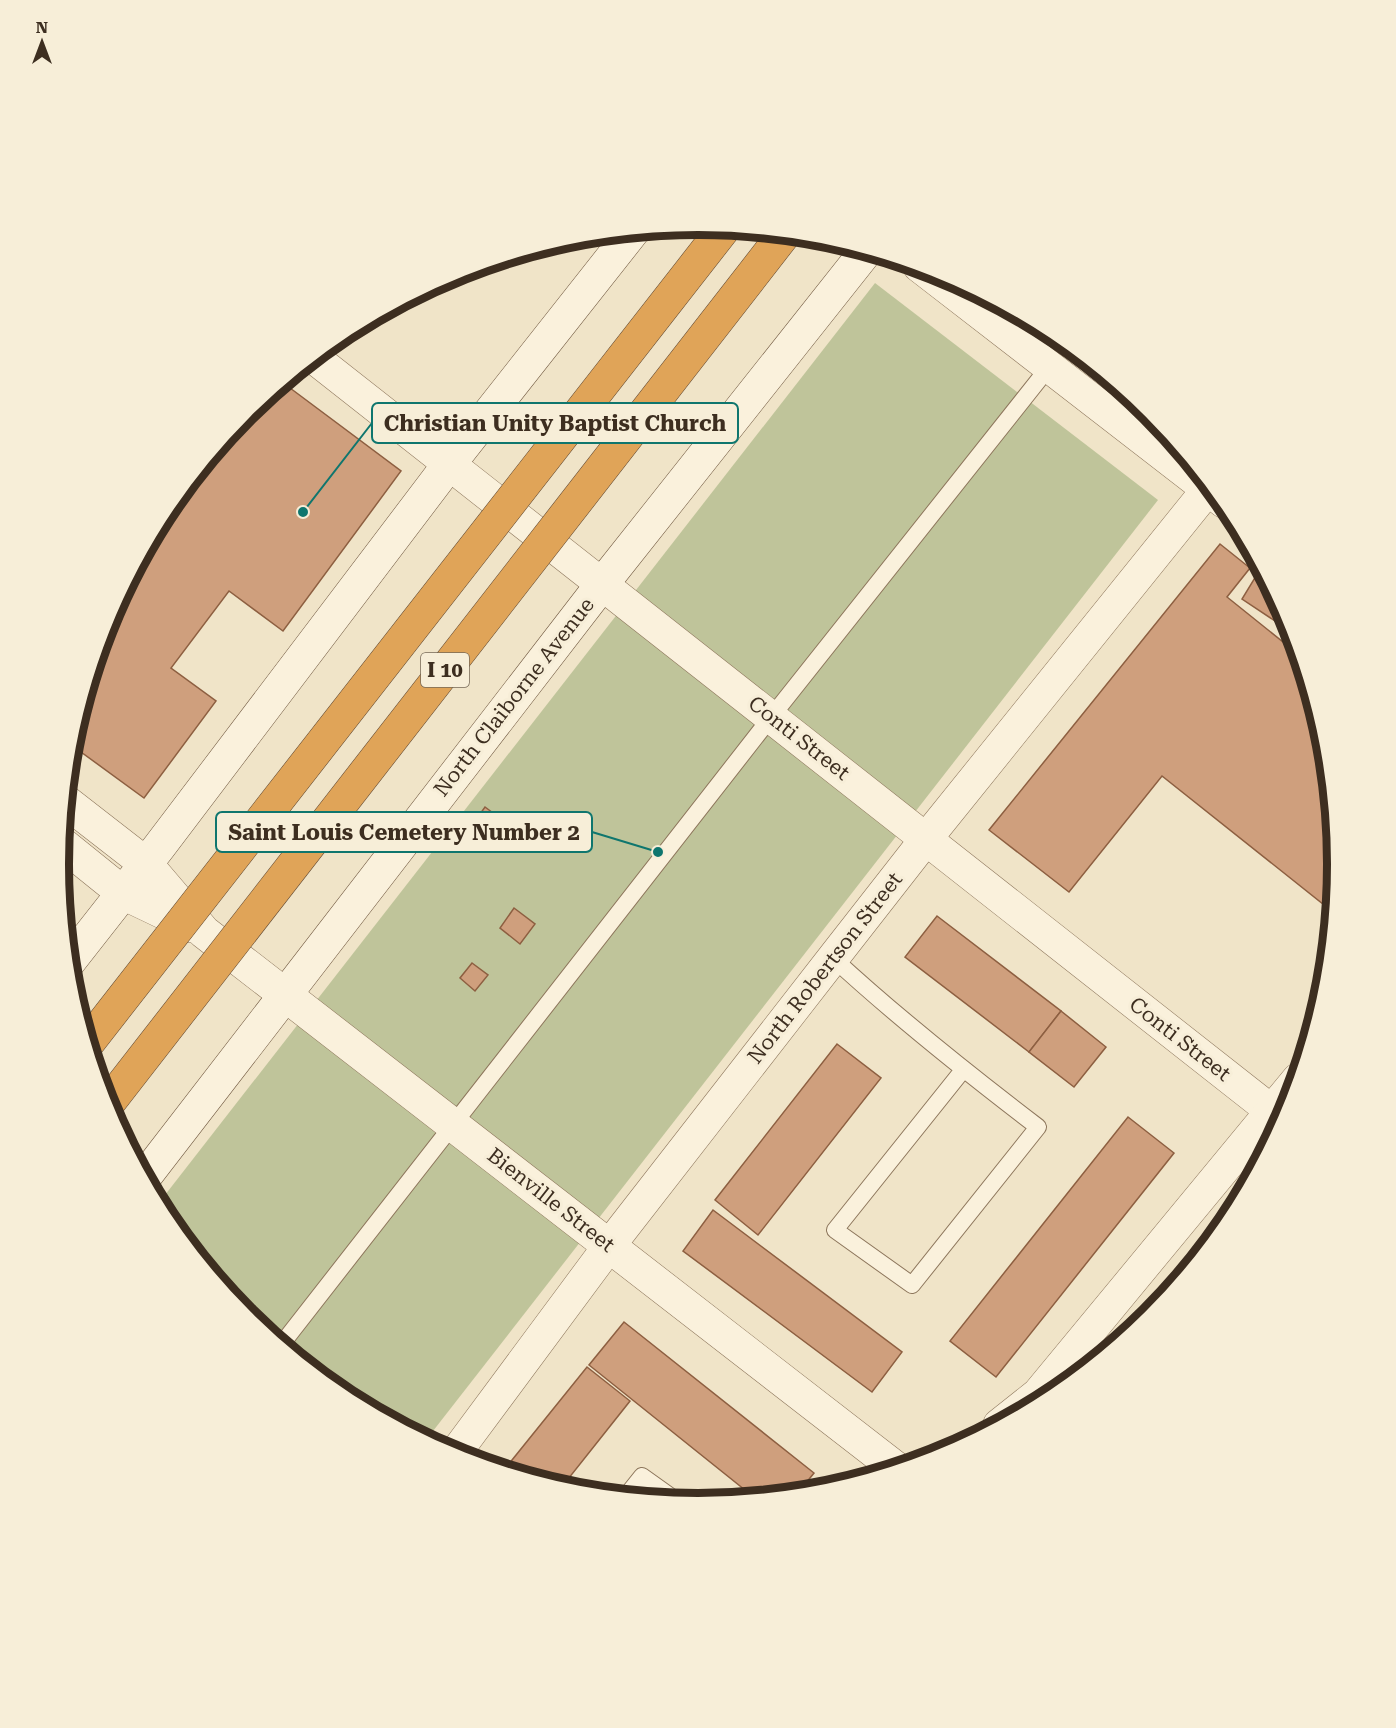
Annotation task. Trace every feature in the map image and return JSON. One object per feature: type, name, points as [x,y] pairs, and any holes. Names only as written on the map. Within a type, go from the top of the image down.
[{"type":"highway","name":"I 10","points":[[93,1036],[718,235]]},
{"type":"highway","name":"I 10","points":[[114,1096],[779,240]]},
{"type":"main road","points":[[75,954],[450,463],[627,239]]},
{"type":"main road","name":"North Claiborne Avenue","points":[[149,1171],[603,583],[862,256]]},
{"type":"main road","name":"Bienville Street","points":[[72,806],[146,864],[204,932]]},
{"type":"main road","name":"Bienville Street","points":[[69,850],[123,893],[204,932],[890,1463]]},
{"type":"street","points":[[944,285],[1196,480]]},
{"type":"street","name":"Conti Street","points":[[319,362],[1275,1114]]},
{"type":"street","name":"North Robertson Street","points":[[460,1446],[609,1246],[926,839],[1211,501]]},
{"type":"street","points":[[1041,1391],[1270,1124]]},
{"type":"lane","points":[[285,1339],[1049,367]]},
{"type":"lane","points":[[833,958],[888,1009],[1038,1127],[912,1285],[835,1230],[963,1070]]},
{"type":"lane","points":[[631,1489],[642,1476],[665,1492]]},
{"type":"green space","points":[[875,283],[1158,500],[431,1433],[383,1409],[349,1387],[283,1337],[225,1279],[199,1247],[164,1196]]},
{"type":"building","points":[[288,387],[401,471],[283,631],[229,591],[171,668],[216,701],[144,798],[79,751],[90,701],[102,662],[134,586],[153,549],[175,515],[225,449]]},
{"type":"building","points":[[1220,544],[1250,568],[1227,597],[1288,646],[1294,662],[1306,701],[1322,782],[1326,823],[1326,906],[1162,776],[1069,892],[989,830]]},
{"type":"building","points":[[1256,576],[1279,624],[1242,599]]},
{"type":"building","points":[[485,807],[509,825],[491,849],[467,832]]},
{"type":"building","points":[[514,908],[535,924],[520,944],[500,928]]},
{"type":"building","points":[[937,916],[1061,1011],[1029,1052],[905,957]]},
{"type":"building","points":[[472,963],[488,975],[475,991],[460,978]]},
{"type":"building","points":[[1061,1011],[1106,1047],[1074,1087],[1029,1052]]},
{"type":"building","points":[[837,1044],[881,1078],[758,1235],[715,1200]]},
{"type":"building","points":[[1128,1117],[1174,1153],[996,1377],[950,1341]]},
{"type":"building","points":[[713,1210],[902,1352],[872,1392],[683,1251]]},
{"type":"building","points":[[624,1322],[814,1473],[805,1484],[747,1491],[589,1365]]},
{"type":"building","points":[[587,1367],[630,1401],[568,1479],[509,1464]]},
{"type":"place","name":"Christian Unity Baptist Church","points":[[303,512]]},
{"type":"place","name":"Saint Louis Cemetery Number 2","points":[[658,852]]}]
